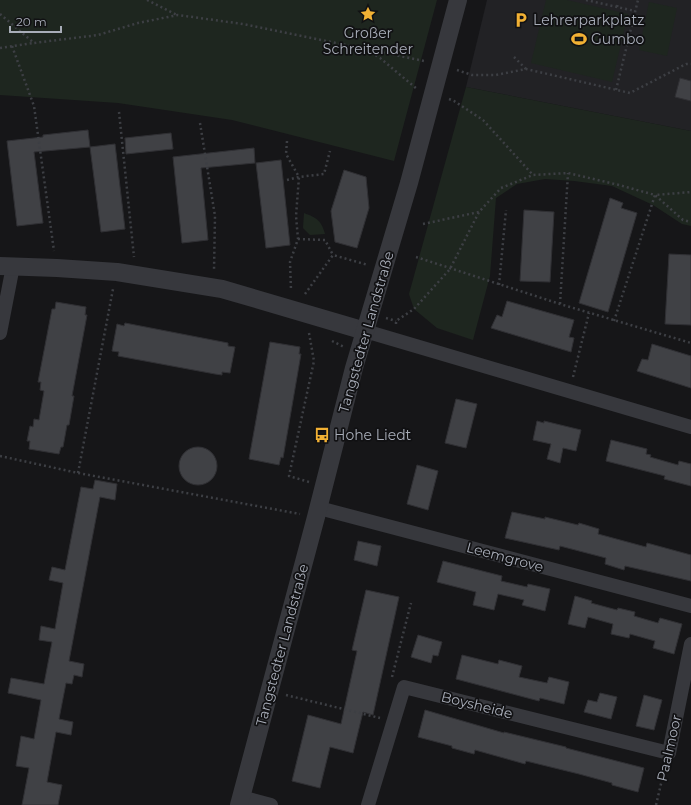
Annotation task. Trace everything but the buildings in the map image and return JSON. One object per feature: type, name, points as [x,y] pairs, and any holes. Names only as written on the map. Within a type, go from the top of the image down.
[{"type":"street","name":"Tangstedter Landstraße","points":[[240,801],[364,331],[409,183],[442,65],[458,0]]},
{"type":"street","points":[[0,333],[6,266],[117,272],[222,289],[691,428]]},
{"type":"street","name":"Leemgrove","points":[[317,512],[691,606]]},
{"type":"street","name":"Paalmoor","points":[[669,753],[691,644]]},
{"type":"street","name":"Boysheide","points":[[368,805],[404,687],[669,753]]},
{"type":"street","points":[[240,801],[270,805]]},
{"type":"path","points":[[147,0],[178,15],[243,24],[365,48],[442,65],[472,75],[496,75],[526,69],[630,93],[686,64],[691,64]]},
{"type":"path","points":[[586,0],[635,11]]},
{"type":"path","points":[[616,90],[638,0]]},
{"type":"path","points":[[0,14],[34,43]]},
{"type":"path","points":[[0,48],[98,35],[138,23],[178,15]]},
{"type":"path","points":[[12,46],[34,106],[55,251]]},
{"type":"path","points":[[365,48],[380,58],[413,85],[420,93],[454,100],[484,120],[533,175]]},
{"type":"path","points":[[514,57],[526,69]]},
{"type":"path","points":[[119,112],[134,258]]},
{"type":"path","points":[[200,123],[215,216],[214,272]]},
{"type":"path","points":[[287,141],[286,154],[299,177],[296,216],[298,239],[290,262],[291,290]]},
{"type":"path","points":[[287,180],[324,174],[330,151]]},
{"type":"path","points":[[560,304],[568,174]]},
{"type":"path","points":[[392,339],[396,321],[414,309],[450,269],[479,212],[501,188],[533,175],[568,174],[619,185],[655,195],[691,192]]},
{"type":"path","points":[[655,195],[683,220],[691,222]]},
{"type":"path","points":[[614,321],[655,195]]},
{"type":"path","points":[[498,285],[506,210]]},
{"type":"path","points":[[423,224],[479,212]]},
{"type":"path","points":[[298,239],[325,240],[333,255],[383,270]]},
{"type":"path","points":[[305,294],[333,255]]},
{"type":"path","points":[[416,257],[498,285],[691,344]]},
{"type":"path","points":[[78,473],[117,272]]},
{"type":"path","points":[[570,391],[589,313]]},
{"type":"path","points":[[384,317],[396,321]]},
{"type":"path","points":[[308,328],[314,361],[289,476],[324,486]]},
{"type":"path","points":[[330,339],[346,348]]},
{"type":"path","points":[[0,456],[78,473],[317,512]]},
{"type":"path","points":[[391,680],[411,603]]},
{"type":"path","points":[[270,691],[381,719],[383,711]]},
{"type":"path","name":"Paalmoor","points":[[656,805],[669,753]]},
{"type":"shaded area","points":[[0,0],[437,0],[394,161],[232,120],[118,103],[0,95]]},
{"type":"shaded area","points":[[487,0],[691,0],[691,131],[466,87]]},
{"type":"shaded area","name":"Gumbo","points":[[546,0],[567,0],[628,14],[612,82],[531,63]]},
{"type":"shaded area","points":[[649,2],[677,8],[667,56],[639,50]]},
{"type":"shaded area","points":[[466,87],[691,131],[691,226],[682,224],[653,205],[612,186],[545,179],[517,184],[496,198],[490,276],[473,340],[437,328],[414,309],[409,294]]},
{"type":"shaded area","points":[[304,213],[318,220],[325,234],[310,235],[303,228]]},
{"type":"place","name":"Großer Schreitender","points":[[368,14]]},
{"type":"place","name":"Lehrerparkplatz","points":[[521,20]]},
{"type":"place","name":"Gumbo","points":[[579,39]]},
{"type":"place","name":"Hohe Liedt","points":[[322,435]]}]
